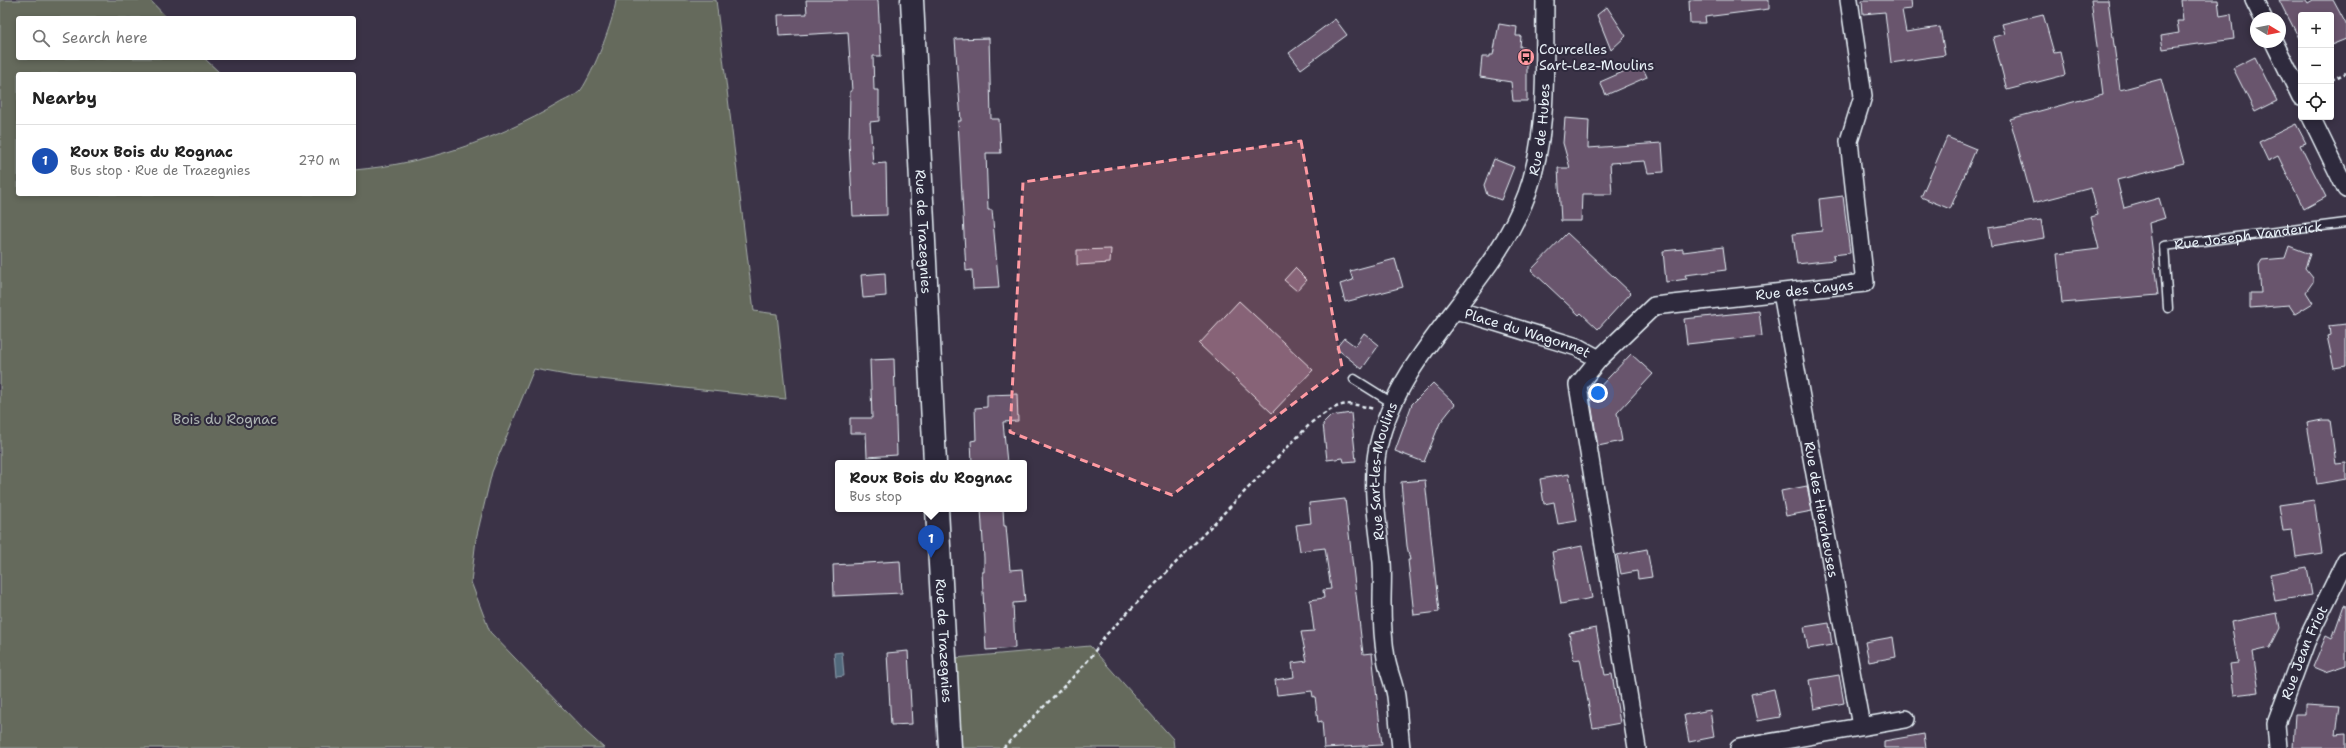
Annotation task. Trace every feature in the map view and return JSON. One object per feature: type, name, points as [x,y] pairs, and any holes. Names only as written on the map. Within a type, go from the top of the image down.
[{"type":"main road","name":"Rue de Trazegnies","points":[[912,0],[935,460]]},
{"type":"main road","name":"Rue de Trazegnies","points":[[937,512],[950,748]]},
{"type":"street","name":"Rue de Hubes","points":[[1510,230],[1527,195],[1538,156],[1544,107],[1545,0]]},
{"type":"street","name":"Rue des Cayas","points":[[1599,359],[1654,306],[1865,283],[1849,141],[1863,96],[1849,0]]},
{"type":"street","points":[[2254,0],[2259,12]]},
{"type":"street","points":[[2277,48],[2298,91]]},
{"type":"street","points":[[2312,120],[2346,189]]},
{"type":"street","name":"Rue Sart-les-Moulins","points":[[1401,748],[1396,695],[1386,659],[1382,604],[1382,565],[1375,511],[1376,459],[1392,408],[1409,374],[1456,310],[1510,230]]},
{"type":"street","name":"Rue des Hiercheuses","points":[[1782,293],[1861,726]]},
{"type":"street","name":"Place du Wagonnet","points":[[1456,310],[1577,347],[1599,359]]},
{"type":"street","points":[[1599,359],[1578,385],[1637,748]]},
{"type":"street","name":"Rue Jean Friot","points":[[2278,748],[2276,724],[2306,642],[2346,560]]},
{"type":"street","points":[[1739,748],[1906,719]]},
{"type":"lane","name":"Rue Joseph Vanderick","points":[[2168,308],[2164,246],[2346,223]]},
{"type":"lane","points":[[1354,379],[1392,408]]},
{"type":"path","points":[[2334,78],[2346,72]]},
{"type":"path","points":[[1002,748],[1073,677],[1091,657],[1104,637],[1312,422],[1338,405],[1360,405],[1392,408]]},
{"type":"highlighted area","points":[[1301,141],[1342,367],[1172,495],[1010,432],[1023,182]]},
{"type":"green space","name":"Bois du Rognac","points":[[0,0],[150,0],[165,16],[16,16],[16,60],[206,60],[219,72],[16,72],[16,196],[356,196],[356,170],[407,162],[459,148],[510,129],[576,94],[581,90],[586,82],[597,59],[607,33],[616,0],[716,0],[754,311],[777,314],[786,399],[572,376],[534,369],[492,472],[476,539],[471,582],[490,632],[585,731],[604,748],[0,748]]},
{"type":"green space","points":[[1090,646],[1173,739],[1174,748],[960,748],[955,658]]},
{"type":"water","points":[[842,652],[844,676],[836,677],[834,653]]},
{"type":"building","points":[[806,0],[878,0],[881,56],[873,56],[874,90],[879,90],[879,121],[870,122],[873,164],[886,163],[887,215],[853,216],[849,142],[850,91],[852,91],[848,32],[779,36],[778,15],[807,14]]},
{"type":"building","points":[[1689,0],[1769,0],[1769,9],[1705,17],[1706,23],[1690,23]]},
{"type":"building","points":[[1862,0],[1911,0],[1912,9],[1902,10],[1906,32],[1940,27],[1945,55],[1891,63],[1885,12],[1863,14]]},
{"type":"building","points":[[2091,0],[2108,0],[2120,90],[2161,79],[2184,163],[2117,180],[2124,208],[2159,198],[2165,218],[2149,223],[2158,295],[2062,303],[2057,254],[2099,249],[2091,217],[2098,215],[2091,188],[2033,203],[2010,119],[2103,94]]},
{"type":"building","points":[[2181,0],[2218,0],[2220,16],[2231,14],[2234,39],[2163,49],[2161,36],[2179,33],[2177,21],[2183,21]]},
{"type":"building","points":[[2279,0],[2306,0],[2308,3],[2313,0],[2333,0],[2346,24],[2346,39],[2334,44],[2334,12],[2298,12],[2298,36]]},
{"type":"building","points":[[1607,7],[1626,36],[1611,50],[1597,15]]},
{"type":"building","points":[[2043,14],[2054,53],[2060,52],[2065,75],[2007,90],[1993,37],[2005,34],[2002,24]]},
{"type":"building","points":[[1335,19],[1347,35],[1301,69],[1289,53]]},
{"type":"building","points":[[1499,24],[1517,27],[1516,36],[1521,36],[1520,47],[1527,48],[1527,101],[1513,101],[1511,82],[1480,77],[1482,57],[1490,57],[1490,55],[1493,55]]},
{"type":"building","points":[[989,38],[991,119],[999,119],[1001,153],[986,153],[988,210],[992,210],[999,288],[973,289],[972,270],[966,271],[958,121],[961,121],[955,39]]},
{"type":"building","points":[[2255,57],[2277,101],[2255,112],[2233,68]]},
{"type":"building","points":[[1641,64],[1647,77],[1606,95],[1600,82]]},
{"type":"building","points":[[1565,118],[1589,120],[1588,148],[1662,143],[1664,172],[1648,173],[1645,161],[1610,163],[1612,194],[1582,194],[1581,221],[1561,221],[1558,168],[1570,168],[1563,143]]},
{"type":"building","points":[[2296,124],[2306,143],[2300,145],[2326,197],[2304,209],[2278,156],[2268,161],[2259,142]]},
{"type":"building","points":[[1947,137],[1976,149],[1950,209],[1921,197]]},
{"type":"building","points":[[1494,159],[1514,167],[1501,200],[1487,195],[1484,185]]},
{"type":"building","points":[[1843,196],[1850,253],[1833,255],[1834,260],[1797,264],[1793,234],[1822,231],[1819,199]]},
{"type":"building","points":[[2041,220],[2044,238],[1991,247],[1988,228]]},
{"type":"building","points":[[1567,233],[1631,293],[1598,329],[1581,313],[1579,315],[1531,270]]},
{"type":"building","points":[[2289,246],[2310,254],[2305,268],[2313,278],[2313,282],[2306,292],[2313,303],[2295,314],[2289,305],[2250,308],[2250,293],[2261,293],[2259,265],[2262,260],[2285,258]]},
{"type":"building","points":[[1723,247],[1726,270],[1685,275],[1687,279],[1666,282],[1663,251],[1683,249],[1683,252]]},
{"type":"building","points":[[1111,249],[1110,263],[1077,265],[1077,250]]},
{"type":"building","points":[[1395,259],[1403,287],[1345,302],[1340,284],[1353,280],[1350,271]]},
{"type":"building","points":[[1295,268],[1307,280],[1297,291],[1284,280]]},
{"type":"building","points":[[885,273],[886,296],[863,298],[861,275]]},
{"type":"building","points":[[1239,301],[1313,370],[1272,413],[1199,344]]},
{"type":"building","points":[[1759,311],[1762,336],[1687,344],[1684,319]]},
{"type":"building","points":[[2346,324],[2346,366],[2334,368],[2327,336],[2330,335],[2329,326]]},
{"type":"building","points":[[1364,333],[1379,345],[1362,369],[1336,348],[1344,338],[1355,346]]},
{"type":"building","points":[[1631,354],[1653,374],[1617,413],[1622,441],[1598,446],[1590,397]]},
{"type":"building","points":[[894,359],[897,455],[867,457],[866,433],[850,433],[850,418],[872,418],[870,360]]},
{"type":"building","points":[[1433,383],[1455,404],[1440,423],[1424,462],[1395,451],[1412,404]]},
{"type":"building","points":[[1017,394],[1018,421],[1003,422],[1007,460],[972,460],[971,441],[976,440],[975,408],[987,407],[987,395]]},
{"type":"building","points":[[1351,413],[1356,461],[1344,462],[1343,458],[1327,460],[1323,424],[1331,416]]},
{"type":"building","points":[[2330,420],[2336,464],[2346,463],[2346,479],[2317,484],[2307,423]]},
{"type":"building","points":[[1569,474],[1577,521],[1558,524],[1554,502],[1544,504],[1540,479]]},
{"type":"building","points":[[1425,480],[1439,612],[1414,615],[1408,560],[1410,560],[1407,546],[1401,482]]},
{"type":"building","points":[[1807,486],[1812,511],[1786,516],[1781,491]]},
{"type":"building","points":[[1345,499],[1363,654],[1372,653],[1382,745],[1324,748],[1322,721],[1318,722],[1315,696],[1313,697],[1312,691],[1277,695],[1275,680],[1294,677],[1292,663],[1307,661],[1301,632],[1314,631],[1310,600],[1324,598],[1323,590],[1331,589],[1325,548],[1300,551],[1296,525],[1311,523],[1309,503]]},
{"type":"building","points":[[2314,500],[2322,553],[2296,557],[2292,530],[2283,531],[2279,505]]},
{"type":"building","points":[[981,512],[1003,512],[1010,570],[1022,569],[1025,602],[1013,603],[1015,648],[986,650],[982,572],[984,572]]},
{"type":"building","points":[[1582,546],[1592,598],[1561,604],[1552,552]]},
{"type":"building","points":[[1647,549],[1652,577],[1638,579],[1637,571],[1621,574],[1617,555]]},
{"type":"building","points":[[900,561],[902,593],[834,596],[833,565]]},
{"type":"building","points":[[2307,567],[2312,595],[2275,601],[2270,574]]},
{"type":"building","points":[[2344,605],[2346,606],[2346,665],[2325,672],[2313,667],[2326,636],[2332,639]]},
{"type":"building","points":[[2277,613],[2280,628],[2270,648],[2253,652],[2259,692],[2234,695],[2230,664],[2238,663],[2231,622]]},
{"type":"building","points":[[1829,623],[1832,645],[1808,649],[1804,627]]},
{"type":"building","points":[[1596,628],[1605,675],[1612,674],[1620,723],[1593,728],[1580,659],[1574,660],[1569,633]]},
{"type":"building","points":[[1893,637],[1896,657],[1869,662],[1865,642]]},
{"type":"building","points":[[908,651],[912,724],[891,725],[887,653]]},
{"type":"building","points":[[1839,675],[1844,703],[1814,709],[1809,680]]},
{"type":"building","points":[[1774,689],[1780,717],[1757,721],[1751,694]]},
{"type":"building","points":[[2305,705],[2340,707],[2336,734],[2346,733],[2346,748],[2293,748],[2295,714],[2305,714]]},
{"type":"building","points":[[1710,710],[1714,737],[1689,742],[1684,715]]},
{"type":"building","points":[[1924,734],[1926,748],[1884,748],[1884,741]]},
{"type":"place","name":"Courcelles Sart-Lez-Moulins","points":[[1526,57]]},
{"type":"place","name":"Roux Bois du Rognac","points":[[931,558]]}]
